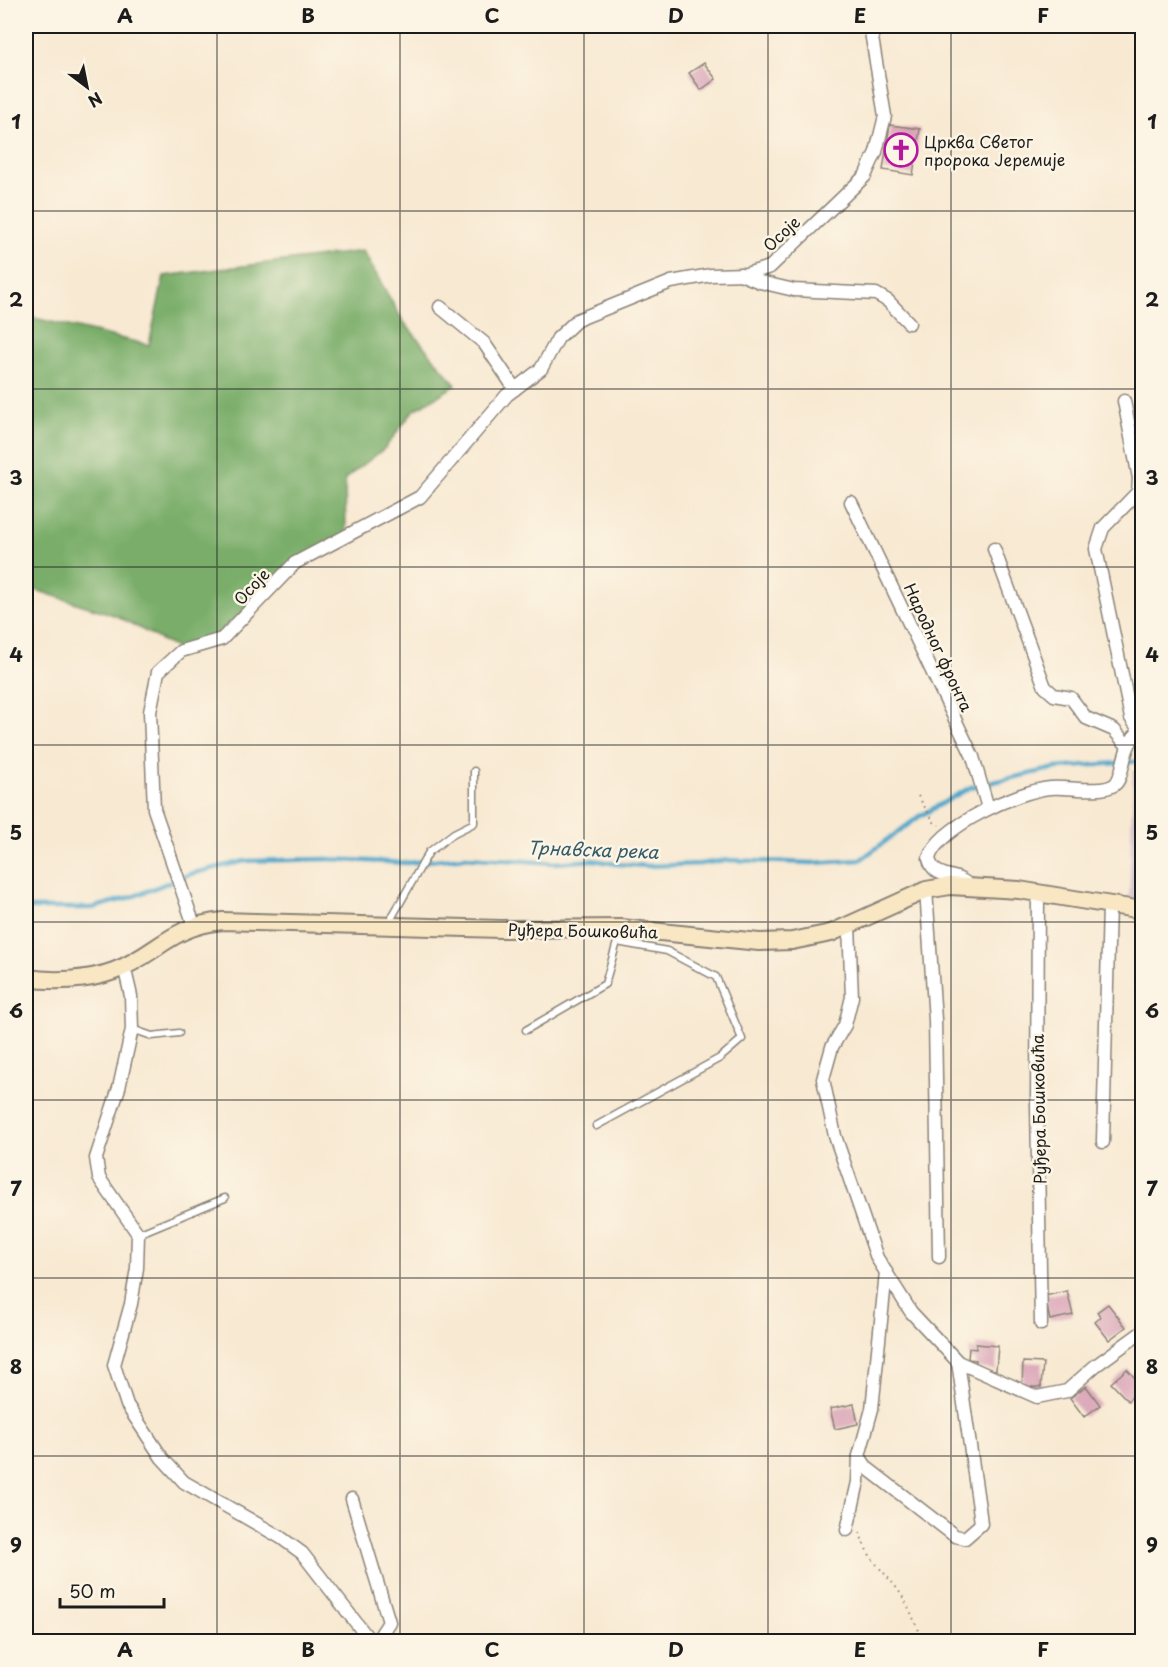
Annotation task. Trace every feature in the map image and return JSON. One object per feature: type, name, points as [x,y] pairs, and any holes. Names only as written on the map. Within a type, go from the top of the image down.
[{"type":"main road","name":"Руђера Бошковића","points":[[26,978],[75,979],[98,975],[124,966],[194,925],[243,920],[501,929],[759,942],[819,936],[849,926],[926,890],[970,887],[1038,893],[1143,910]]},
{"type":"street","name":"Осоје","points":[[194,925],[154,808],[150,712],[158,672],[181,651],[222,639],[296,563],[420,497],[515,389],[541,369],[558,338],[577,320],[671,282],[711,274],[739,274],[770,267],[865,176],[876,152],[885,116],[870,26]]},
{"type":"street","points":[[739,274],[760,282],[794,290],[876,294],[888,301],[909,323]]},
{"type":"street","points":[[440,307],[484,343],[515,389]]},
{"type":"street","points":[[988,808],[1039,790],[1108,787],[1119,780],[1126,749],[1141,730],[1131,718],[1096,549],[1103,528],[1138,492],[1139,478],[1124,401]]},
{"type":"street","name":"Народног фронта","points":[[851,502],[913,628],[979,773],[988,808]]},
{"type":"street","points":[[994,549],[1045,687],[1054,695],[1071,698],[1086,718],[1114,730],[1126,749]]},
{"type":"street","name":"Руђера Бошковића","points":[[970,887],[960,878],[942,875],[933,868],[929,858],[941,837],[988,808]]},
{"type":"street","points":[[926,890],[935,1020],[939,1257]]},
{"type":"street","name":"Руђера Бошковића","points":[[1038,893],[1037,1094],[1041,1324]]},
{"type":"street","points":[[1103,1142],[1109,904]]},
{"type":"street","points":[[849,926],[852,997],[845,1025],[832,1047],[823,1079],[835,1136],[877,1258],[911,1312],[958,1362],[1037,1397],[1067,1391],[1095,1366],[1143,1332]]},
{"type":"street","points":[[124,966],[131,996],[132,1029],[118,1088],[96,1158],[96,1168],[99,1178],[138,1234],[137,1268],[131,1304],[114,1365],[127,1405],[162,1458],[184,1482],[280,1537],[302,1553],[371,1641]]},
{"type":"street","points":[[853,1529],[859,1456],[872,1409],[886,1272]]},
{"type":"street","points":[[859,1456],[867,1468],[955,1536],[965,1538],[974,1532],[981,1524],[958,1362]]},
{"type":"street","points":[[352,1499],[389,1622],[376,1641]]},
{"type":"lane","points":[[387,925],[428,854],[454,833],[474,823],[474,771]]},
{"type":"lane","points":[[526,1030],[604,984],[619,935]]},
{"type":"lane","name":"Руђера Бошковића","points":[[596,1126],[720,1058],[742,1039],[716,977],[667,951],[619,935]]},
{"type":"lane","points":[[132,1029],[152,1036],[179,1033]]},
{"type":"lane","points":[[138,1234],[225,1198]]},
{"type":"path","points":[[918,796],[933,819]]},
{"type":"path","points":[[853,1529],[886,1579],[904,1598],[926,1641]]},
{"type":"shaded area","points":[[1142,769],[1142,910],[1129,907],[1133,771]]},
{"type":"green space","points":[[363,251],[403,321],[456,385],[413,411],[385,448],[345,479],[346,535],[295,563],[222,639],[181,651],[117,616],[26,587],[26,316],[149,345],[164,276]]},
{"type":"building","points":[[704,63],[716,79],[701,90],[689,73]]},
{"type":"building","name":"Црква Светог пророка Јеремије","points":[[890,125],[920,129],[913,175],[883,170]]},
{"type":"building","points":[[1067,1291],[1073,1315],[1050,1320],[1045,1296]]},
{"type":"building","points":[[1108,1304],[1126,1327],[1109,1340],[1095,1322],[1101,1317],[1097,1312]]},
{"type":"building","points":[[976,1344],[998,1346],[996,1370],[976,1368],[976,1360],[968,1359],[969,1348],[976,1349]]},
{"type":"building","points":[[1023,1362],[1043,1363],[1041,1387],[1022,1387]]},
{"type":"building","points":[[1127,1369],[1142,1386],[1128,1401],[1111,1383]]},
{"type":"building","points":[[1086,1386],[1100,1405],[1084,1417],[1070,1398]]},
{"type":"building","points":[[854,1404],[858,1424],[835,1429],[830,1409]]},
{"type":"waterway","name":"Трнавска река","points":[[26,908],[92,908],[132,897],[190,874],[245,861],[327,859],[407,863],[465,857],[555,863],[594,860],[648,866],[700,864],[728,860],[812,863],[860,860],[920,816],[971,787],[1056,768],[1142,761]]},
{"type":"place","name":"Црква Светог пророка Јеремије","points":[[901,150]]}]
